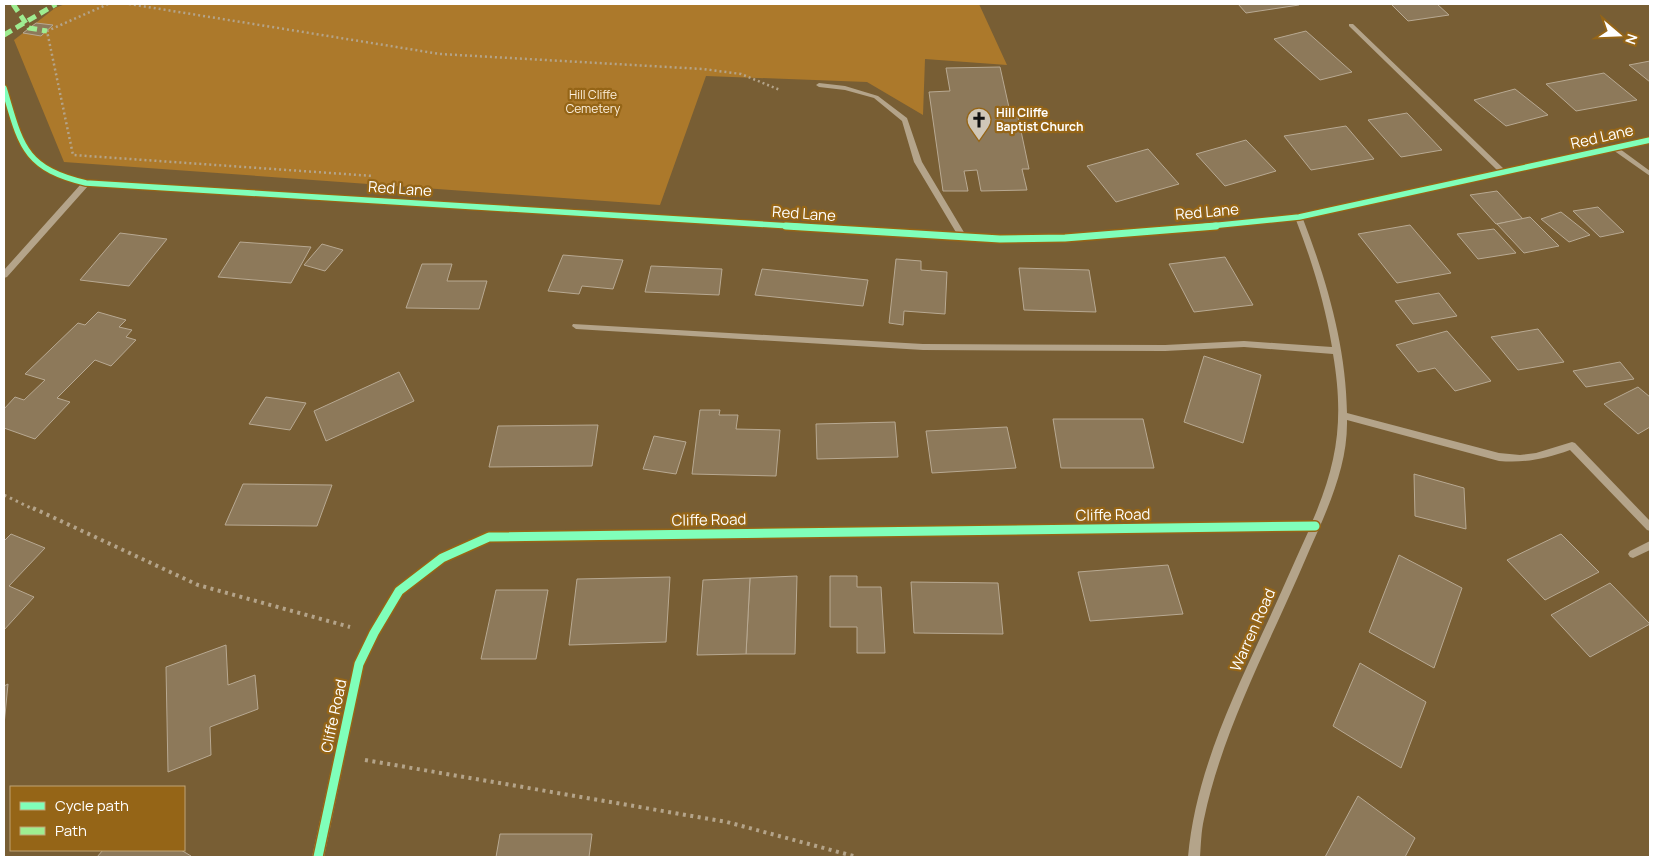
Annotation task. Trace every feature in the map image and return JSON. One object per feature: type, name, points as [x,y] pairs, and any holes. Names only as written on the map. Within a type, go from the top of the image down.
[{"type":"street","points":[[1351,25],[1504,173]]},
{"type":"street","points":[[818,85],[845,88],[876,97],[905,120],[918,162],[963,237]]},
{"type":"street","name":"Red Lane","points":[[4,88],[21,143],[31,158],[56,176],[86,183],[1000,239],[1065,238],[1299,217],[1650,140]]},
{"type":"street","points":[[1614,148],[1650,174]]},
{"type":"street","points":[[4,275],[86,183]]},
{"type":"street","name":"Warren Road","points":[[1194,857],[1198,821],[1213,766],[1232,712],[1315,526],[1340,454],[1344,416],[1336,351],[1325,297],[1310,244],[1299,217]]},
{"type":"street","points":[[576,326],[923,347],[1165,348],[1244,344],[1336,351]]},
{"type":"street","points":[[1344,416],[1499,457],[1518,460],[1535,459],[1572,446],[1650,527]]},
{"type":"street","name":"Cliffe Road","points":[[318,857],[359,664],[374,634],[399,591],[442,558],[489,537],[1315,526]]},
{"type":"street","points":[[1633,554],[1650,545]]},
{"type":"path","points":[[108,4],[47,31],[73,155],[378,176]]},
{"type":"path","points":[[129,4],[440,54],[703,69],[741,74],[780,90]]},
{"type":"path","points":[[4,495],[198,585],[374,634]]},
{"type":"path","points":[[340,755],[728,822],[857,857]]},
{"type":"green space","name":"Hill Cliffe Cemetery","points":[[65,4],[979,4],[1007,65],[925,59],[923,115],[867,82],[706,76],[660,205],[64,162],[14,40],[55,8]]},
{"type":"building","points":[[1238,4],[1298,4],[1299,5],[1246,13]]},
{"type":"building","points":[[1391,4],[1437,4],[1449,15],[1408,21]]},
{"type":"building","points":[[36,23],[53,25],[41,36],[23,33]]},
{"type":"building","points":[[1306,31],[1352,72],[1320,80],[1274,39]]},
{"type":"building","points":[[1650,61],[1650,82],[1629,65]]},
{"type":"building","name":"Hill Cliffe Baptist Church","points":[[1000,67],[1010,112],[1017,112],[1029,169],[1022,169],[1027,190],[981,191],[977,170],[964,171],[968,191],[943,191],[929,92],[950,91],[946,68]]},
{"type":"building","points":[[1604,73],[1637,100],[1576,111],[1546,84]]},
{"type":"building","points":[[1515,89],[1548,115],[1506,126],[1474,100]]},
{"type":"building","points":[[1407,113],[1442,150],[1401,157],[1368,120]]},
{"type":"building","points":[[1346,126],[1374,159],[1311,170],[1284,136]]},
{"type":"building","points":[[1246,140],[1276,171],[1225,186],[1196,154]]},
{"type":"building","points":[[1148,149],[1179,184],[1116,202],[1087,166]]},
{"type":"building","points":[[1497,191],[1523,219],[1496,224],[1470,195]]},
{"type":"building","points":[[1598,207],[1624,232],[1600,237],[1573,211]]},
{"type":"building","points":[[1561,212],[1590,235],[1569,242],[1541,219]]},
{"type":"building","points":[[1530,217],[1559,246],[1524,253],[1497,224]]},
{"type":"building","points":[[1410,225],[1451,273],[1397,283],[1358,234]]},
{"type":"building","points":[[1494,229],[1516,253],[1478,259],[1457,234]]},
{"type":"building","points":[[120,233],[167,239],[129,286],[80,280]]},
{"type":"building","points":[[240,242],[311,247],[291,283],[218,277]]},
{"type":"building","points":[[322,244],[343,250],[325,271],[304,265]]},
{"type":"building","points":[[563,255],[623,260],[613,289],[582,286],[579,294],[548,291]]},
{"type":"building","points":[[1225,257],[1253,305],[1194,312],[1169,264]]},
{"type":"building","points":[[896,259],[921,261],[921,270],[947,272],[945,314],[904,311],[903,325],[889,323]]},
{"type":"building","points":[[422,264],[452,264],[447,281],[487,281],[479,309],[406,308]]},
{"type":"building","points":[[651,266],[722,269],[719,295],[645,292]]},
{"type":"building","points":[[1019,268],[1089,270],[1096,312],[1024,310]]},
{"type":"building","points":[[762,269],[868,280],[863,306],[755,295]]},
{"type":"building","points":[[1439,293],[1457,316],[1413,324],[1395,301]]},
{"type":"building","points":[[98,312],[126,320],[119,327],[132,330],[126,337],[136,340],[111,366],[95,360],[57,398],[70,402],[35,439],[4,428],[4,409],[15,397],[24,400],[45,380],[25,374],[78,323],[85,325]]},
{"type":"building","points":[[1538,329],[1564,362],[1518,370],[1491,337]]},
{"type":"building","points":[[1447,331],[1491,381],[1455,391],[1435,368],[1418,372],[1396,345]]},
{"type":"building","points":[[1204,356],[1261,375],[1243,443],[1184,422]]},
{"type":"building","points":[[1620,362],[1634,379],[1586,387],[1573,371]]},
{"type":"building","points":[[399,372],[414,401],[326,441],[314,411]]},
{"type":"building","points":[[1638,387],[1650,397],[1650,427],[1638,434],[1604,404]]},
{"type":"building","points":[[266,397],[306,403],[290,430],[249,424]]},
{"type":"building","points":[[700,410],[720,410],[719,415],[738,415],[736,429],[780,430],[776,476],[692,474]]},
{"type":"building","points":[[1053,419],[1143,419],[1154,468],[1061,468]]},
{"type":"building","points":[[895,422],[898,457],[817,459],[816,424]]},
{"type":"building","points":[[598,425],[592,466],[489,467],[498,426]]},
{"type":"building","points":[[1007,427],[1016,468],[932,473],[926,431]]},
{"type":"building","points":[[654,436],[686,442],[676,474],[643,469]]},
{"type":"building","points":[[1414,474],[1464,488],[1466,529],[1415,516]]},
{"type":"building","points":[[243,484],[332,485],[317,526],[225,525]]},
{"type":"building","points":[[11,534],[45,548],[9,586],[34,597],[4,630],[4,541]]},
{"type":"building","points":[[1561,534],[1599,572],[1545,600],[1507,560]]},
{"type":"building","points":[[1399,555],[1462,588],[1434,668],[1369,632]]},
{"type":"building","points":[[1168,565],[1183,614],[1090,621],[1078,572]]},
{"type":"building","points":[[797,576],[795,654],[746,654],[750,578]]},
{"type":"building","points":[[830,576],[857,576],[857,587],[881,587],[885,653],[857,653],[857,627],[830,627]]},
{"type":"building","points":[[670,577],[666,642],[569,645],[577,579]]},
{"type":"building","points":[[750,578],[746,654],[697,655],[703,580]]},
{"type":"building","points":[[911,582],[998,583],[1003,634],[914,633]]},
{"type":"building","points":[[1610,583],[1650,624],[1590,657],[1551,615]]},
{"type":"building","points":[[496,590],[548,590],[536,659],[481,659]]},
{"type":"building","points":[[226,645],[228,685],[255,675],[258,709],[210,727],[211,755],[168,772],[166,667]]},
{"type":"building","points":[[1360,663],[1426,702],[1401,768],[1333,726]]},
{"type":"building","points":[[8,684],[4,725],[4,686]]},
{"type":"building","points":[[1358,796],[1415,838],[1405,857],[1325,857]]},
{"type":"building","points":[[500,834],[592,834],[589,857],[496,857]]},
{"type":"building","points":[[102,851],[183,851],[191,856],[189,857],[97,857]]},
{"type":"marked path","points":[[13,4],[29,28],[47,31]]},
{"type":"marked path","points":[[4,35],[56,4]]},
{"type":"cycle path","points":[[4,88],[15,124],[28,152],[49,171],[65,178],[86,183],[1000,239],[1065,238],[1299,217],[1650,140]]},
{"type":"cycle path","points":[[318,857],[359,664],[374,633],[399,591],[442,558],[489,537],[1315,526]]},
{"type":"place","name":"Hill Cliffe Baptist Church","points":[[979,141]]}]
